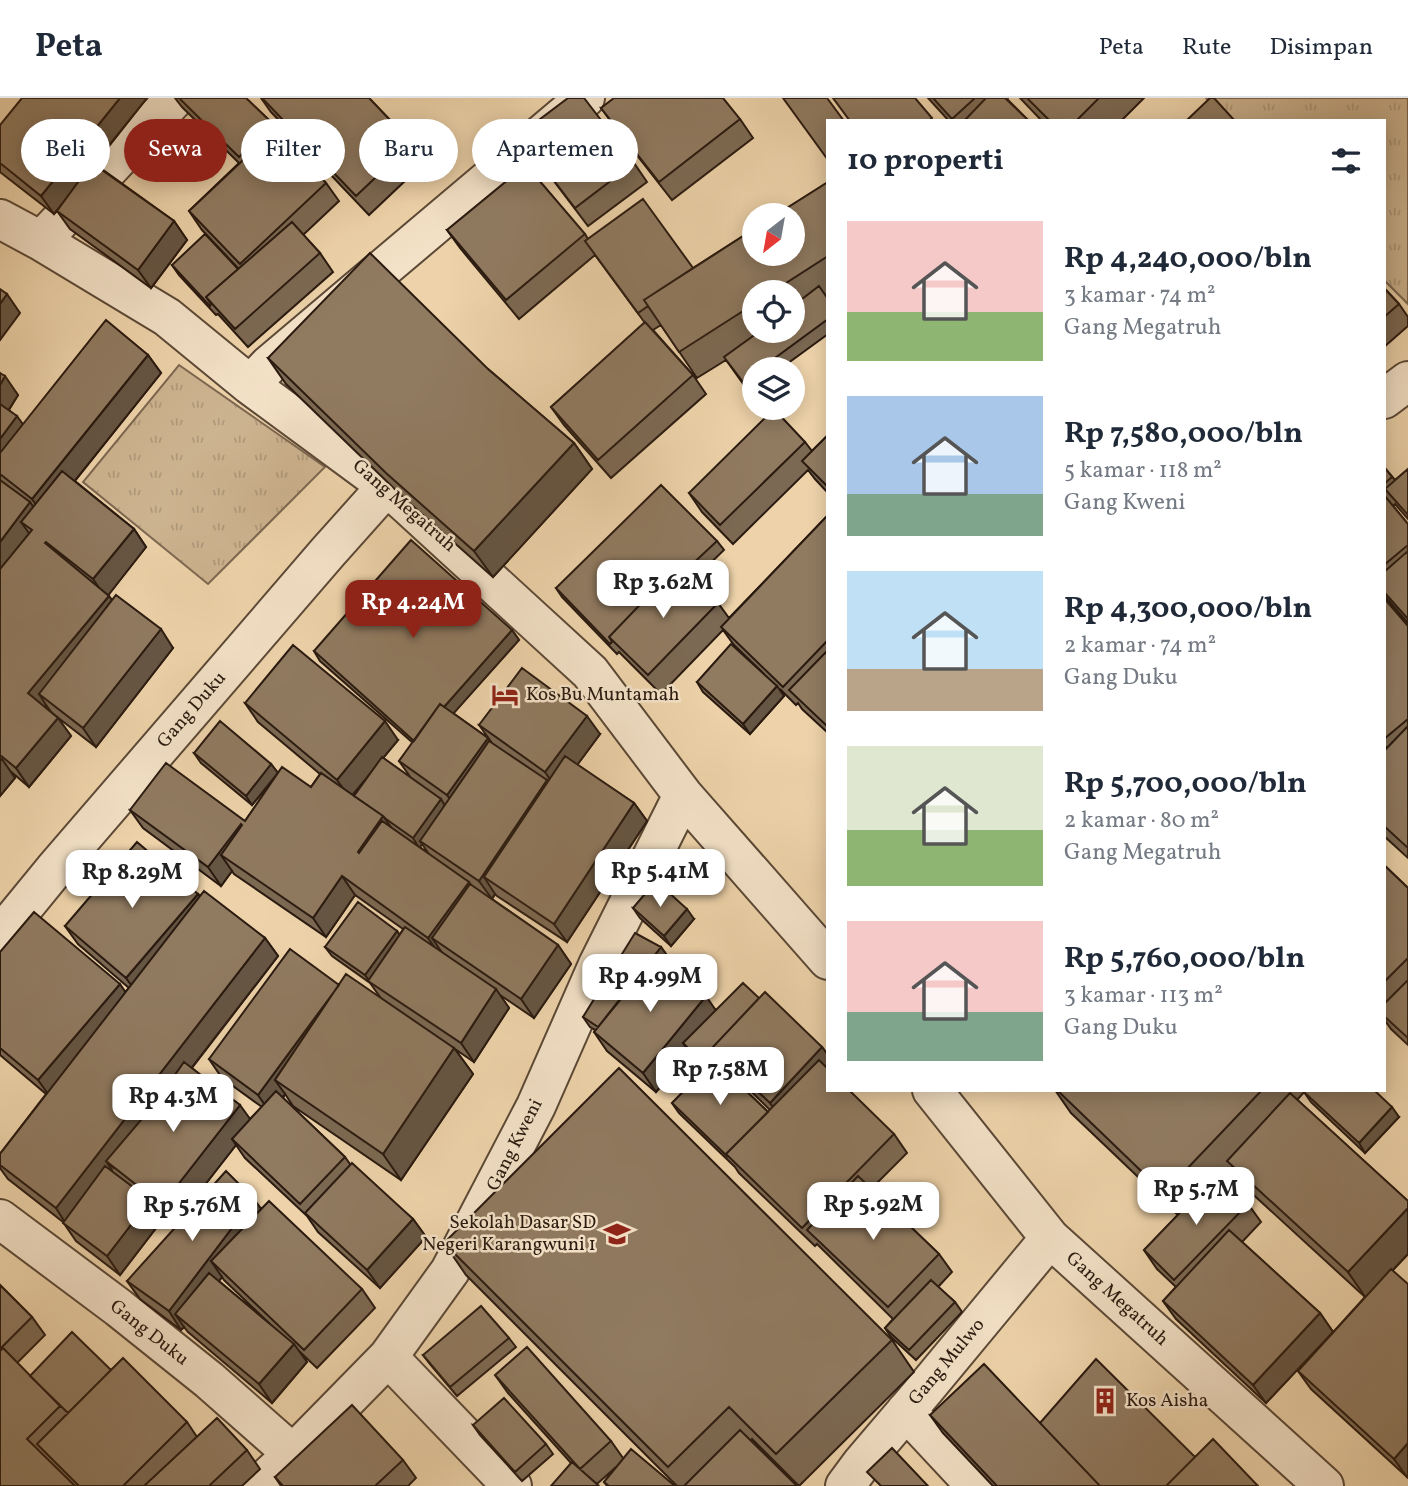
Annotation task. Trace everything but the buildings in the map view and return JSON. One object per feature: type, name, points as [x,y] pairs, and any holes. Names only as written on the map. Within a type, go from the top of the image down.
[{"type":"street","points":[[13,232],[175,98]]},
{"type":"street","points":[[250,385],[269,365],[585,98]]},
{"type":"street","name":"Gang Megatruh","points":[[13,232],[167,317],[250,385],[387,486],[590,672],[683,794],[825,951]]},
{"type":"street","points":[[1386,398],[1408,381]]},
{"type":"street","name":"Gang Duku","points":[[0,936],[318,562],[387,486]]},
{"type":"street","name":"Gang Kweni","points":[[258,1486],[388,1357],[450,1271],[536,1106],[597,965],[683,794]]},
{"type":"street","name":"Gang Megatruh","points":[[934,1092],[1050,1238],[1324,1486]]},
{"type":"street","name":"Gang Duku","points":[[0,1219],[119,1308],[209,1380],[293,1454]]},
{"type":"street","points":[[49,1257],[75,1226]]},
{"type":"street","name":"Gang Mulwo","points":[[845,1486],[1050,1238]]},
{"type":"street","points":[[388,1357],[512,1486]]},
{"type":"street","points":[[906,1411],[976,1486]]},
{"type":"green space","points":[[1206,98],[1408,98],[1408,304],[1386,282],[1386,119],[1226,119]]},
{"type":"green space","points":[[179,365],[325,467],[208,584],[83,482]]},
{"type":"place","name":"Kos Bu Muntamah","points":[[505,695]]},
{"type":"place","name":"Sekolah Dasar SD Negeri Karangwuni 1","points":[[617,1234]]},
{"type":"place","name":"Kos Aisha","points":[[1105,1401]]}]
